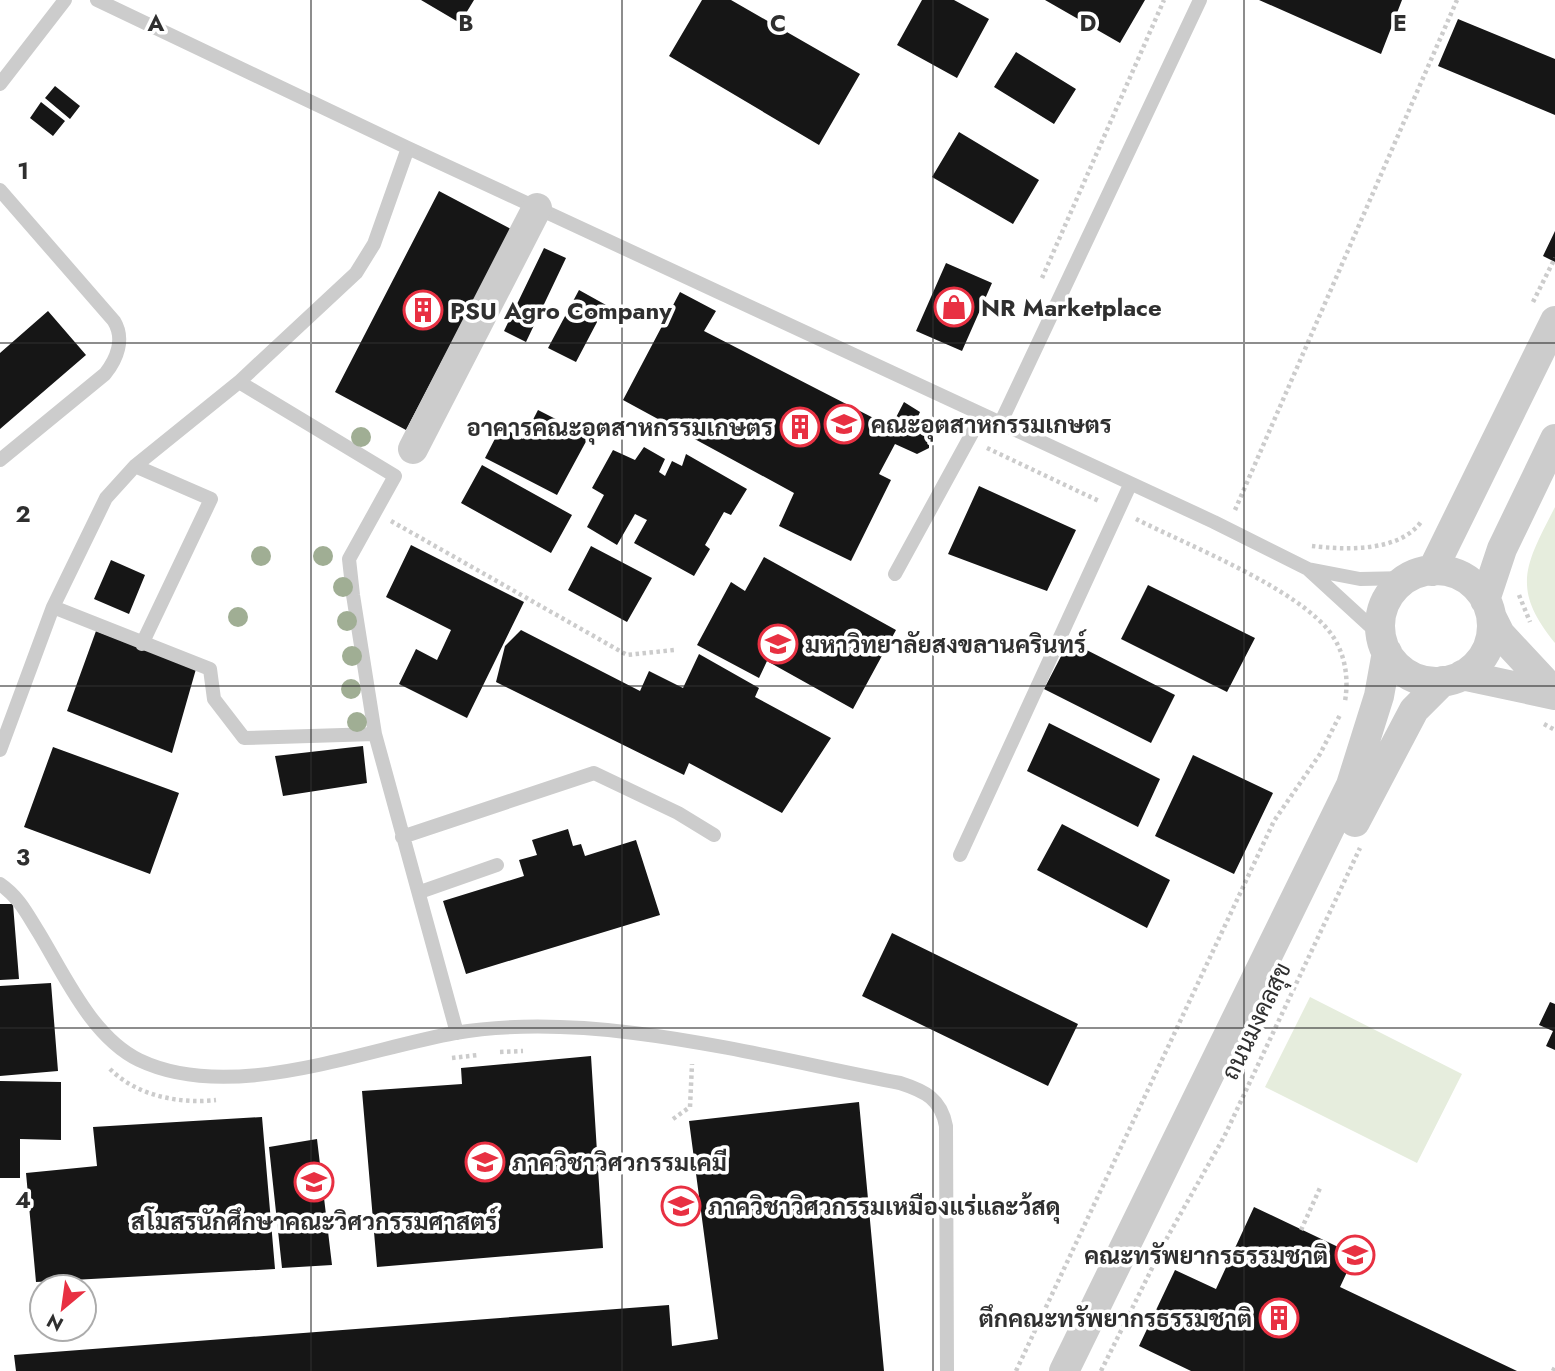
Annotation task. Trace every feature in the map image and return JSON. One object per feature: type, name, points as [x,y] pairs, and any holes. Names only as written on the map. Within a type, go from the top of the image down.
[{"type":"street","points":[[413,449],[537,208]]},
{"type":"street","points":[[1420,575],[1543,314]]},
{"type":"street","points":[[1453,678],[1484,655],[1491,637],[1488,609],[1502,549],[1555,439]]},
{"type":"street","points":[[1420,575],[1458,575],[1474,586],[1500,634],[1555,694],[1453,678],[1422,680],[1405,673],[1384,644],[1382,610],[1390,593],[1420,575]]},
{"type":"street","name":"ถนนมงคลสุข","points":[[1065,1371],[1351,785],[1379,696],[1384,644]]},
{"type":"street","name":"ถนนมงคลสุข","points":[[1082,1371],[1394,743],[1413,710],[1453,678]]},
{"type":"lane","points":[[0,84],[65,0]]},
{"type":"lane","points":[[97,0],[1308,569],[1360,579],[1420,575]]},
{"type":"lane","points":[[1000,424],[1200,0]]},
{"type":"lane","points":[[0,750],[52,607],[106,498],[135,466],[239,382],[356,273],[374,244],[408,148]]},
{"type":"lane","points":[[0,190],[114,321],[120,334],[115,357],[105,374],[0,460]]},
{"type":"lane","points":[[239,382],[395,476],[349,559],[375,734],[457,1033]]},
{"type":"lane","points":[[895,573],[982,415]]},
{"type":"lane","points":[[135,466],[211,499],[142,644]]},
{"type":"lane","points":[[960,855],[1130,485]]},
{"type":"lane","points":[[1308,569],[1384,644]]},
{"type":"lane","points":[[52,607],[210,669],[214,699],[244,738],[375,734]]},
{"type":"lane","points":[[402,837],[594,773],[678,813],[714,835]]},
{"type":"lane","points":[[420,892],[498,865]]},
{"type":"lane","points":[[0,884],[15,895],[69,983],[107,1035],[126,1053],[151,1065],[182,1074],[248,1075],[457,1033],[527,1028],[596,1030],[664,1037],[900,1083],[932,1097],[942,1110],[946,1126],[947,1371]]},
{"type":"path","points":[[1037,290],[1164,0]]},
{"type":"path","points":[[1221,508],[1234,514],[1457,0]]},
{"type":"path","points":[[1543,314],[1555,258]]},
{"type":"path","points":[[375,512],[627,655],[674,650]]},
{"type":"path","points":[[1309,545],[1353,547],[1397,542],[1420,525],[1426,513]]},
{"type":"path","points":[[1518,585],[1519,598],[1531,623]]},
{"type":"path","points":[[1541,723],[1555,730]]},
{"type":"path","points":[[1101,1371],[1168,1236],[1224,1137],[1284,1005],[1365,839]]},
{"type":"path","points":[[497,1052],[533,1050]]},
{"type":"path","points":[[446,1058],[485,1054]]},
{"type":"path","points":[[102,1060],[125,1082],[155,1095],[196,1101],[225,1099]]},
{"type":"path","points":[[679,1061],[704,1066]]},
{"type":"path","points":[[673,1119],[690,1107],[692,1064]]},
{"type":"path","points":[[1016,1371],[1113,1162]]},
{"type":"path","points":[[1301,1230],[1320,1188]]},
{"type":"green space","points":[[1555,507],[1555,643],[1532,607],[1527,576],[1536,545]]},
{"type":"green space","points":[[1310,997],[1462,1074],[1417,1163],[1265,1087]]},
{"type":"building","points":[[421,0],[474,0],[460,23]]},
{"type":"building","points":[[702,0],[731,0],[860,74],[819,145],[669,56]]},
{"type":"building","points":[[922,0],[954,0],[989,19],[957,78],[897,45]]},
{"type":"building","points":[[1045,0],[1145,0],[1120,43]]},
{"type":"building","points":[[1259,0],[1402,0],[1381,54]]},
{"type":"building","points":[[1458,19],[1555,59],[1555,115],[1438,66]]},
{"type":"building","points":[[1016,52],[1076,89],[1054,124],[994,87]]},
{"type":"building","points":[[55,86],[80,106],[70,119],[45,98]]},
{"type":"building","points":[[41,102],[65,121],[53,136],[30,118]]},
{"type":"building","points":[[959,132],[1039,180],[1013,224],[932,177]]},
{"type":"building","name":"PSU Agro Company","points":[[439,191],[511,229],[406,430],[335,392]]},
{"type":"building","points":[[1555,231],[1555,262],[1543,256]]},
{"type":"building","points":[[544,248],[566,258],[526,342],[504,331]]},
{"type":"building","name":"NR Marketplace","points":[[946,263],[992,283],[962,351],[916,331]]},
{"type":"building","points":[[579,290],[606,305],[576,362],[548,348]]},
{"type":"building","name":"อาคารคณะอุตสาหกรรมเกษตร","points":[[680,292],[716,311],[704,331],[891,427],[904,402],[920,412],[916,421],[929,428],[929,448],[917,454],[895,444],[879,474],[891,480],[851,561],[779,526],[794,493],[623,400]]},
{"type":"building","points":[[48,311],[86,355],[0,429],[0,353]]},
{"type":"building","points":[[538,410],[589,436],[557,495],[485,458],[501,427],[523,439]]},
{"type":"building","points":[[644,447],[665,459],[659,472],[665,476],[672,461],[682,466],[686,454],[747,489],[731,515],[724,512],[705,545],[710,549],[694,576],[634,543],[647,520],[635,514],[617,545],[587,527],[604,495],[592,488],[613,450],[635,460]]},
{"type":"building","points":[[482,465],[572,515],[551,553],[461,503]]},
{"type":"building","points":[[979,486],[1076,530],[1047,591],[948,554]]},
{"type":"building","points":[[411,545],[524,602],[467,718],[399,684],[416,649],[437,660],[451,630],[386,597]]},
{"type":"building","points":[[591,546],[652,578],[627,622],[568,590]]},
{"type":"building","points":[[764,557],[896,630],[853,709],[767,661],[759,678],[697,645],[731,582],[745,591]]},
{"type":"building","points":[[111,560],[145,575],[129,614],[94,599]]},
{"type":"building","points":[[1148,585],[1255,638],[1227,692],[1121,639]]},
{"type":"building","points":[[521,630],[640,691],[649,671],[683,688],[699,654],[759,688],[755,697],[831,738],[782,813],[689,763],[684,775],[496,682],[505,646]]},
{"type":"building","points":[[96,631],[196,669],[172,753],[67,711]]},
{"type":"building","points":[[1069,641],[1175,695],[1151,743],[1044,689]]},
{"type":"building","points":[[1049,723],[1160,779],[1138,827],[1027,771]]},
{"type":"building","points":[[363,746],[367,783],[283,796],[275,756]]},
{"type":"building","points":[[53,747],[179,793],[150,874],[24,827]]},
{"type":"building","points":[[1193,755],[1273,793],[1234,874],[1155,836]]},
{"type":"building","points":[[1062,824],[1170,880],[1147,928],[1037,870]]},
{"type":"building","points":[[568,829],[573,846],[581,844],[585,856],[636,840],[660,915],[466,974],[443,901],[524,876],[519,860],[537,855],[532,840]]},
{"type":"building","points":[[0,904],[13,904],[19,979],[0,980]]},
{"type":"building","points":[[892,933],[1078,1024],[1048,1086],[862,996]]},
{"type":"building","points":[[51,983],[58,1071],[0,1076],[0,986]]},
{"type":"building","points":[[1550,1002],[1555,1004],[1555,1050],[1546,1046],[1553,1031],[1539,1025]]},
{"type":"building","points":[[591,1056],[603,1248],[377,1267],[362,1091],[462,1084],[461,1068]]},
{"type":"building","points":[[0,1081],[61,1082],[61,1140],[20,1139],[20,1178],[0,1178]]},
{"type":"building","points":[[859,1102],[884,1371],[16,1371],[14,1355],[669,1305],[672,1346],[718,1339],[689,1121]]},
{"type":"building","points":[[262,1117],[275,1269],[98,1279],[98,1273],[35,1273],[26,1173],[97,1166],[93,1127]]},
{"type":"building","name":"สโมสรนักศึกษาคณะวิศวกรรมศาสตร์","points":[[317,1139],[332,1265],[282,1268],[269,1147]]},
{"type":"building","name":"ตึกคณะทรัพยากรธรรมชาติ","points":[[1254,1207],[1355,1255],[1340,1287],[1517,1371],[1191,1371],[1139,1346],[1175,1270],[1216,1289]]},
{"type":"place","name":"NR Marketplace","points":[[954,307]]},
{"type":"place","name":"PSU Agro Company","points":[[423,310]]},
{"type":"place","name":"คณะอุตสาหกรรมเกษตร","points":[[844,424]]},
{"type":"place","name":"อาคารคณะอุตสาหกรรมเกษตร","points":[[800,427]]},
{"type":"place","name":"มหาวิทยาลัยสงขลานครินทร์","points":[[778,644]]},
{"type":"place","name":"ภาควิชาวิศวกรรมเคมี","points":[[485,1162]]},
{"type":"place","name":"สโมสรนักศึกษาคณะวิศวกรรมศาสตร์","points":[[314,1182]]},
{"type":"place","name":"ภาควิชาวิศวกรรมเหมืองแร่และว้สดุ","points":[[681,1206]]},
{"type":"place","name":"คณะทรัพยากรธรรมชาติ","points":[[1355,1255]]},
{"type":"place","name":"ตึกคณะทรัพยากรธรรมชาติ","points":[[1279,1318]]}]
